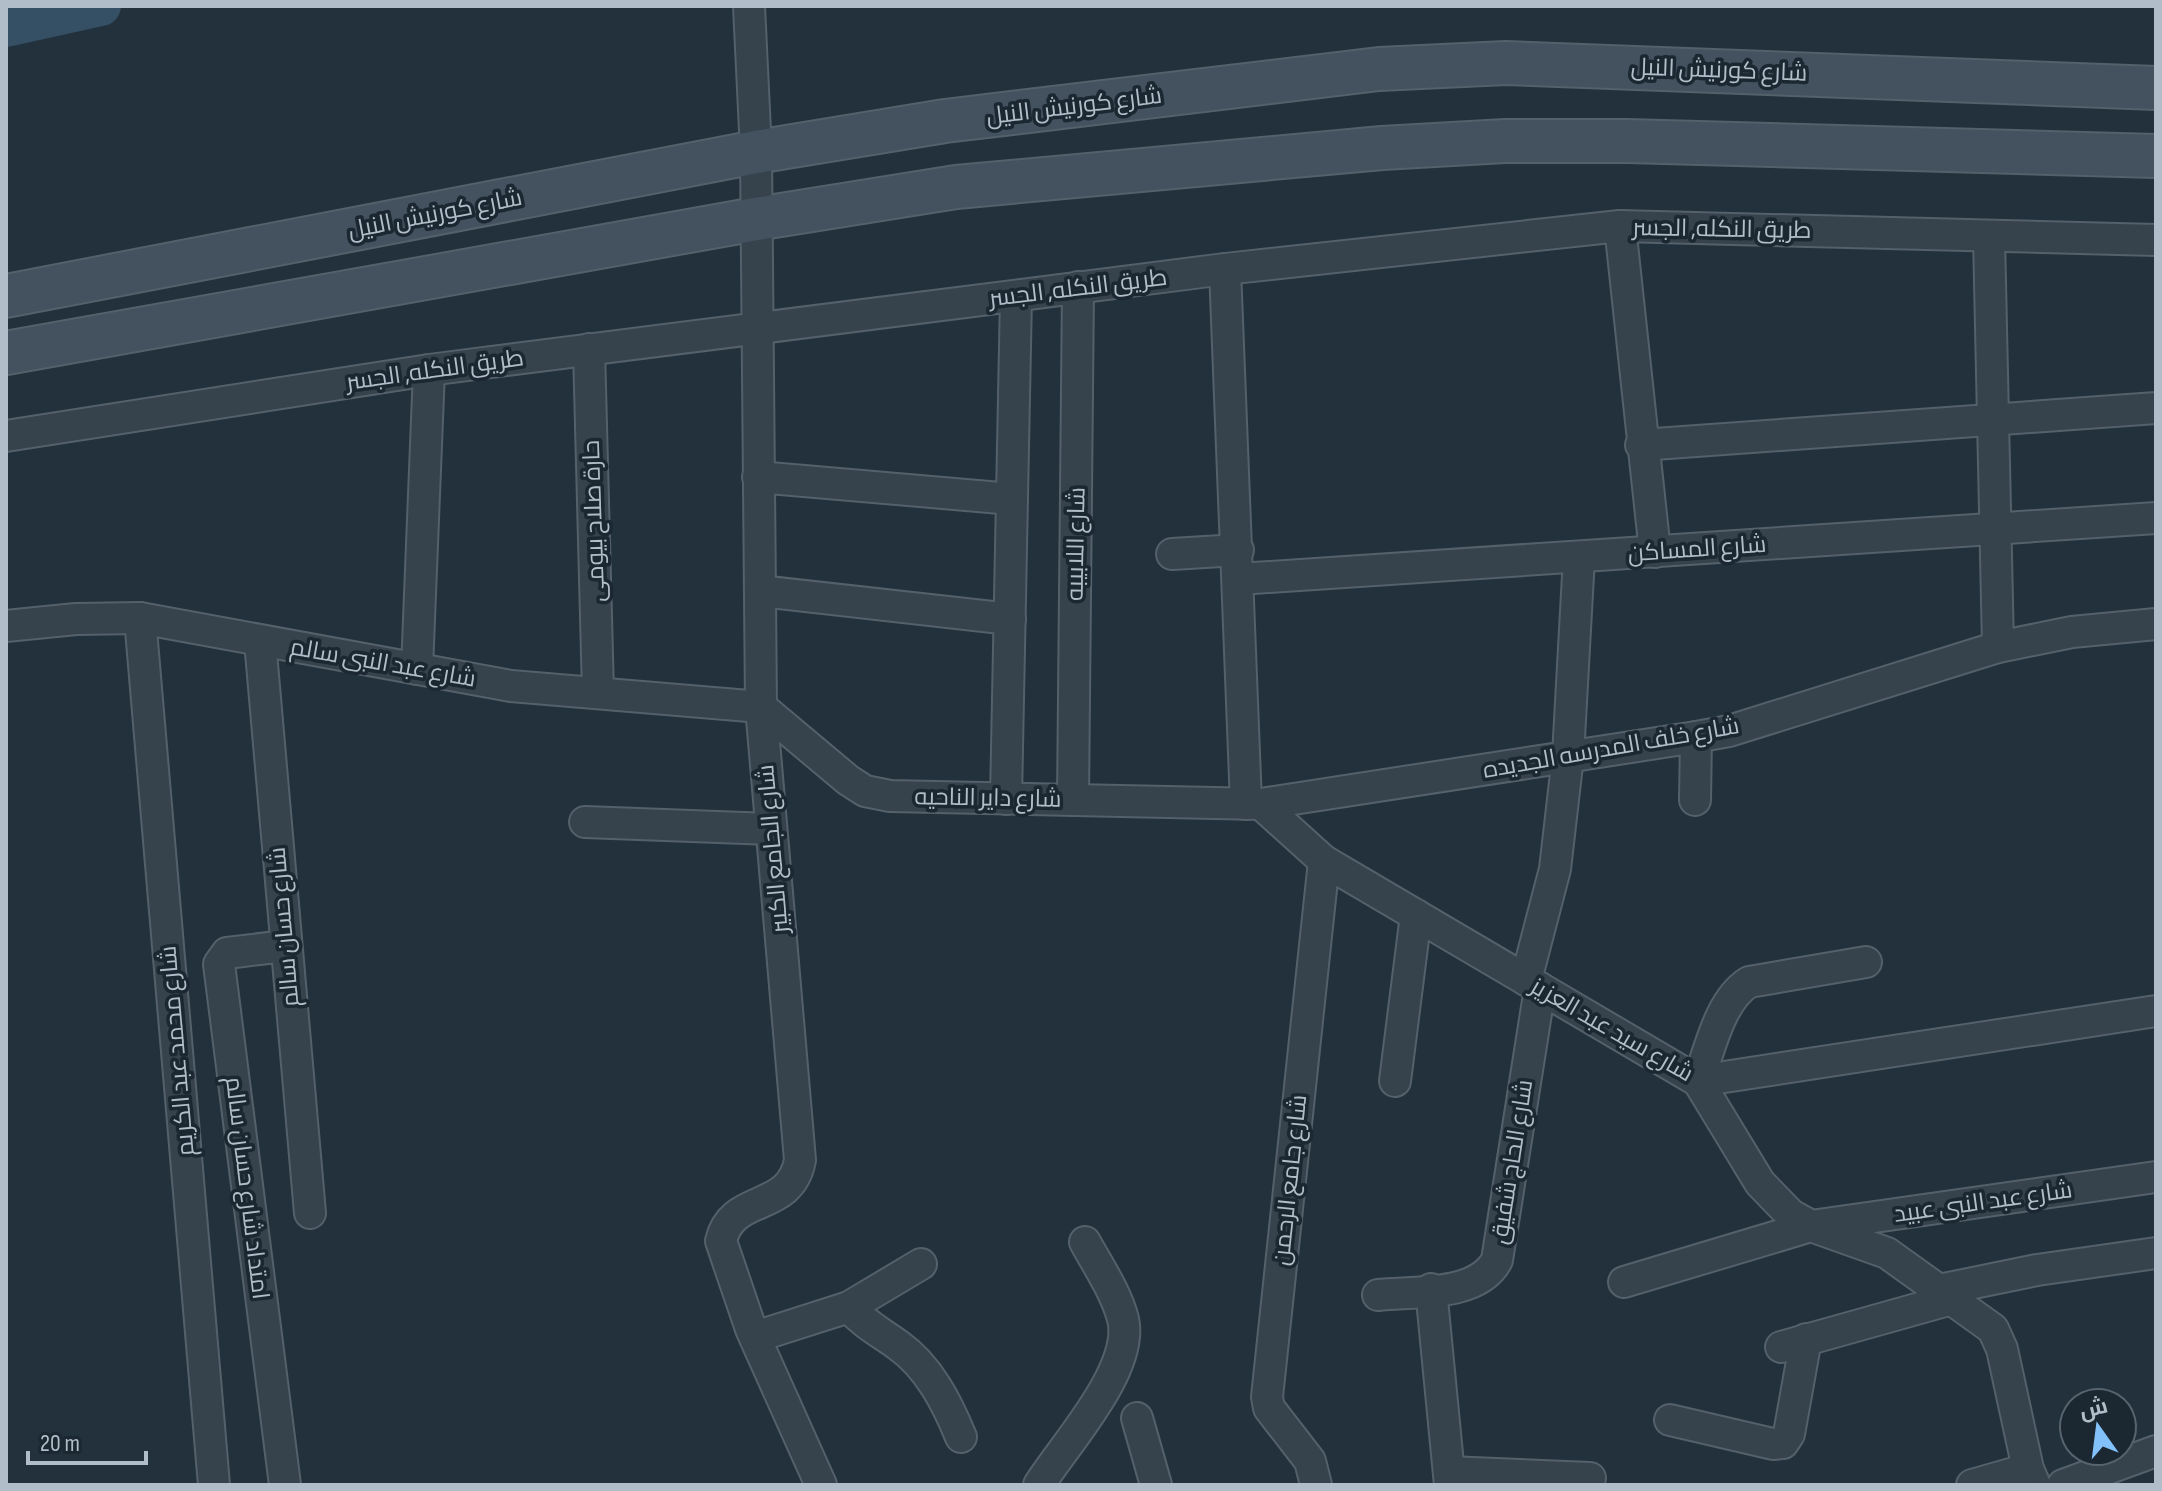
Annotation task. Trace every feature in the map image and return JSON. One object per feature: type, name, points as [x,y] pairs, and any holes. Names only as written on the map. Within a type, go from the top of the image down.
[{"type":"main road","name":"شارع كورنيش النيل","points":[[6,296],[756,152],[961,119],[1379,69],[1474,65],[1633,66],[2156,88]]},
{"type":"main road","points":[[6,353],[756,219],[956,187],[1382,148],[1505,141],[1627,141],[2156,156]]},
{"type":"street","name":"شارع الجامع الكبير","points":[[749,6],[756,152],[761,707],[800,1160],[797,1175],[788,1189],[734,1215],[725,1226],[721,1241],[755,1337],[821,1485]]},
{"type":"street","name":"طريق النكله, الجسر","points":[[6,436],[429,370],[589,349],[1225,269],[1620,226],[2156,240]]},
{"type":"street","points":[[1620,226],[1641,445],[1655,552]]},
{"type":"street","points":[[1989,236],[1998,647]]},
{"type":"street","points":[[1225,269],[1238,565],[1253,804]]},
{"type":"street","name":"شارع اللابيبه","points":[[1073,800],[1078,287]]},
{"type":"street","points":[[1006,799],[1016,296]]},
{"type":"street","name":"حارة صلاح بيومى","points":[[589,349],[598,693]]},
{"type":"street","points":[[417,669],[429,370]]},
{"type":"street","points":[[1641,445],[2156,408]]},
{"type":"street","points":[[758,477],[1012,499]]},
{"type":"street","name":"شارع المساكن","points":[[1172,554],[1238,565],[1579,557],[2156,518]]},
{"type":"street","name":"شارع الحاج شفيق","points":[[1378,1295],[1477,1282],[1486,1277],[1497,1260],[1533,984],[1555,869],[1568,756],[1579,557]]},
{"type":"street","points":[[760,591],[1010,619]]},
{"type":"street","name":"شارع عبد النبى سالم","points":[[6,626],[140,618],[511,686],[761,707]]},
{"type":"street","name":"شارع محمد عبد الكريم","points":[[140,618],[214,1485]]},
{"type":"street","name":"شارع خلف المدرسه الجديده","points":[[1253,804],[1696,737],[1998,647],[2072,632],[2156,624]]},
{"type":"street","name":"شارع حسان سالم","points":[[260,641],[310,1213]]},
{"type":"street","name":"شارع داير الناحيه","points":[[761,707],[865,791],[890,796],[1253,804]]},
{"type":"street","points":[[1695,800],[1696,737]]},
{"type":"street","name":"شارع سيد عبد العزيز","points":[[1253,804],[1324,861],[1698,1081],[2156,1011]]},
{"type":"street","points":[[585,822],[771,829]]},
{"type":"street","name":"شارع جامع الرحمن","points":[[1316,1485],[1310,1461],[1269,1408],[1267,1397],[1324,861]]},
{"type":"street","points":[[1395,1081],[1416,915]]},
{"type":"street","name":"امتداد شارع حسان سالم","points":[[285,946],[227,953],[219,964],[285,1485]]},
{"type":"street","points":[[1866,962],[1749,982],[1740,988],[1727,1004],[1698,1081],[1760,1183],[1782,1208],[1811,1226],[1887,1253],[1993,1329],[1999,1339],[2032,1477],[1972,1485]]},
{"type":"street","name":"شارع عبد النبى عبيد","points":[[1624,1282],[1811,1226],[2156,1177]]},
{"type":"street","points":[[1039,1485],[1096,1407],[1124,1339],[1118,1305],[1085,1242]]},
{"type":"street","points":[[1670,1420],[1773,1444],[1783,1443],[1789,1434],[1794,1343],[1946,1294],[2037,1270],[2156,1253]]},
{"type":"street","points":[[755,1337],[849,1307],[921,1264]]},
{"type":"street","points":[[1431,1289],[1450,1479],[1590,1478]]},
{"type":"street","points":[[849,1307],[862,1322],[910,1355],[943,1396],[961,1437]]},
{"type":"street","points":[[1137,1418],[1156,1485]]},
{"type":"street","points":[[2063,1485],[2156,1451]]},
{"type":"waterway","points":[[6,27],[101,6]]}]
